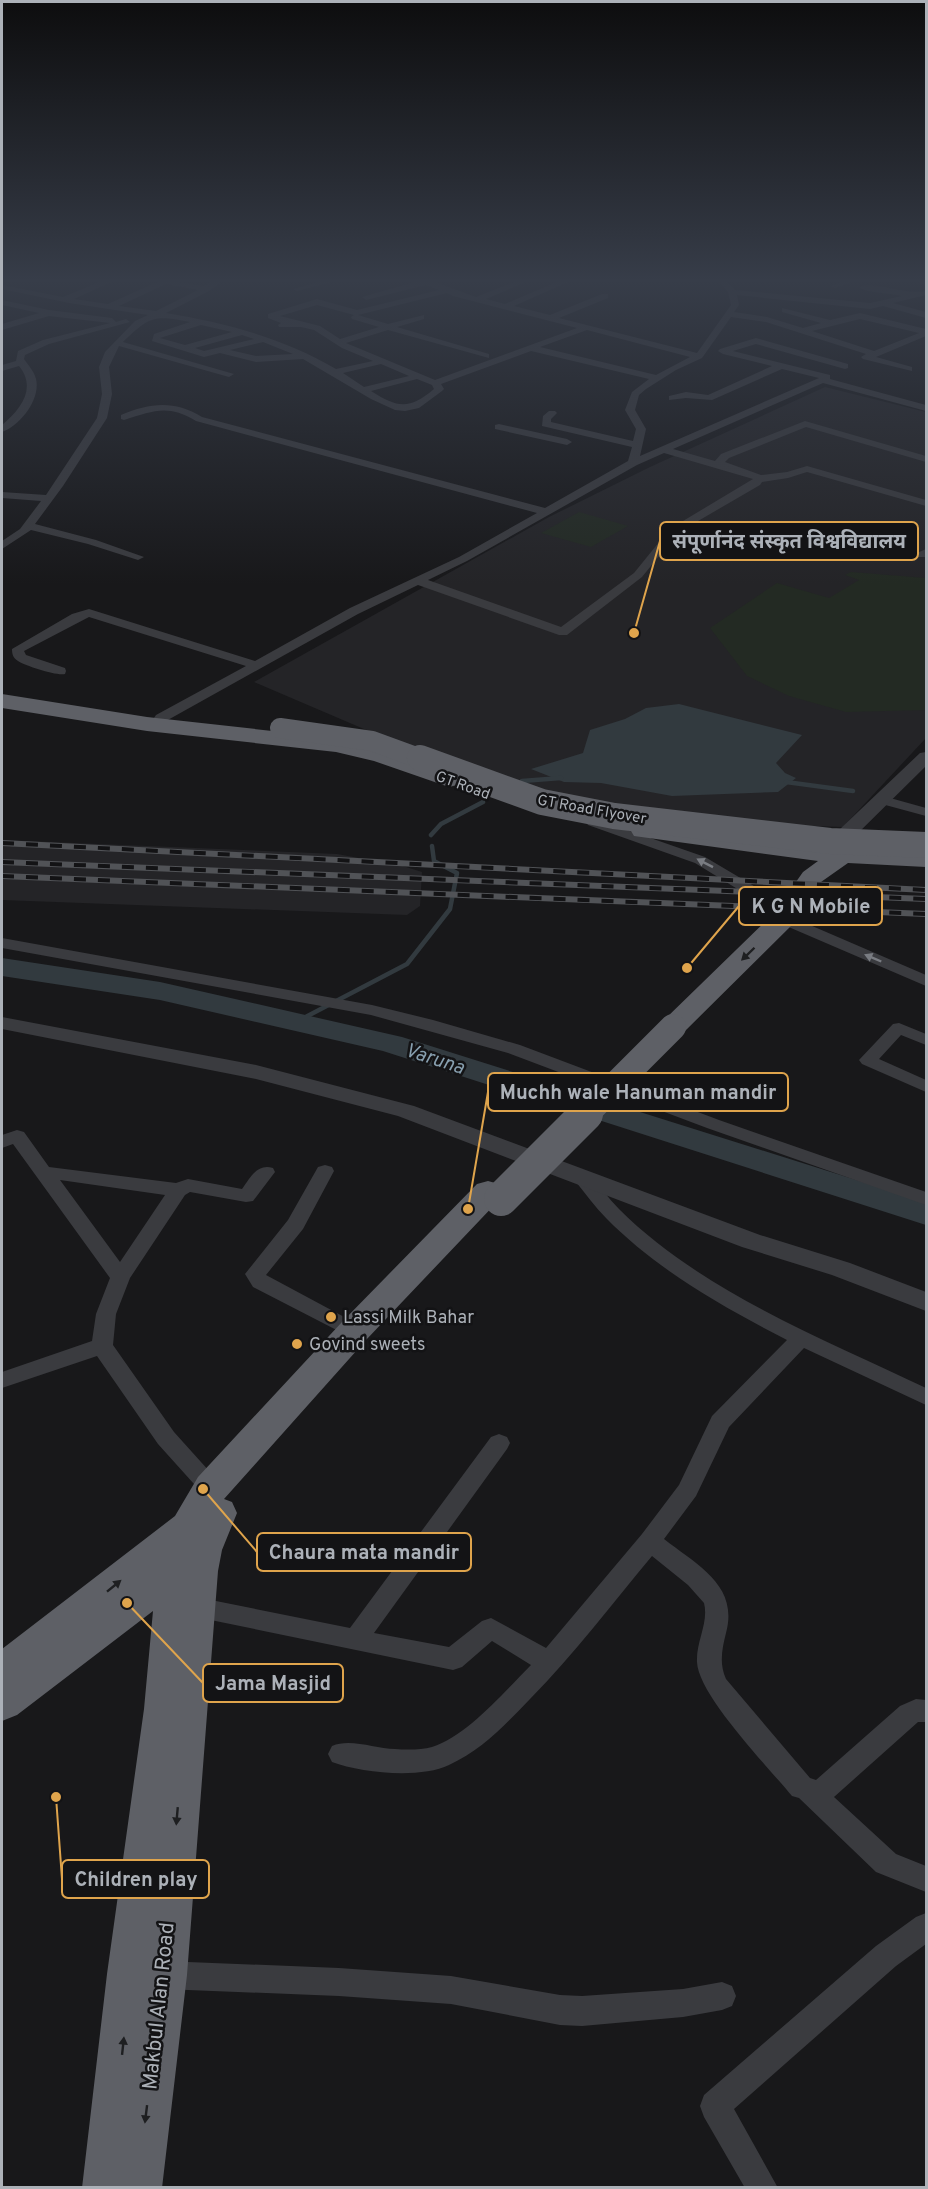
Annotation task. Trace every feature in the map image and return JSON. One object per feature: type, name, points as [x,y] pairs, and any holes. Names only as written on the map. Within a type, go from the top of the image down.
[{"type":"highway","name":"GT Road","points":[[2,694],[361,750],[522,806],[593,822],[720,843],[927,860]]},
{"type":"highway","name":"GT Road","points":[[2,701],[147,724],[227,728]]},
{"type":"highway","points":[[227,728],[248,720],[339,729],[387,739],[484,774],[590,806],[819,836],[837,851]]},
{"type":"highway","name":"GT Road Flyover","points":[[227,728],[280,728],[372,741],[542,802],[604,814],[830,841],[927,845]]},
{"type":"highway","name":"Makbul Alan Road","points":[[186,1588],[178,1554],[188,1527],[211,1488],[354,1331],[495,1195],[837,851]]},
{"type":"highway","name":"Makbul Alan Road","points":[[136,2187],[147,1975],[165,1708],[186,1588],[210,1527],[221,1507],[495,1195]]},
{"type":"highway","points":[[2,1673],[188,1527]]},
{"type":"highway","points":[[2,1702],[186,1588]]},
{"type":"highway","name":"Makbul Alan Road","points":[[108,2187],[147,1975]]},
{"type":"street","points":[[4,426],[22,410],[31,392],[31,380]]},
{"type":"street","points":[[2,546],[28,526],[102,418],[107,394],[105,380]]},
{"type":"street","points":[[348,380],[384,404],[404,408],[415,407],[428,400],[439,389],[435,383],[428,380]]},
{"type":"street","points":[[363,390],[402,380]]},
{"type":"street","points":[[435,383],[443,380]]},
{"type":"street","points":[[633,463],[641,429],[630,410],[632,400],[635,394],[654,380]]},
{"type":"street","points":[[672,398],[686,395],[706,398],[749,380]]},
{"type":"street","points":[[161,718],[354,611],[463,559],[633,463],[822,380]]},
{"type":"street","points":[[829,380],[906,404],[927,408]]},
{"type":"street","points":[[700,387],[723,392]]},
{"type":"street","points":[[906,404],[927,394]]},
{"type":"street","points":[[124,417],[144,409],[170,406],[189,412],[199,419],[546,512]]},
{"type":"street","points":[[552,413],[544,422],[546,424],[637,445]]},
{"type":"street","points":[[723,466],[718,462],[725,456],[805,424],[927,459]]},
{"type":"street","points":[[499,428],[573,443],[585,442],[597,436]]},
{"type":"street","points":[[663,450],[756,476],[758,479]]},
{"type":"street","points":[[417,581],[563,632],[638,575],[668,538],[682,526],[756,483],[758,479],[788,475],[807,469],[927,503]]},
{"type":"street","points":[[3,498],[49,498]]},
{"type":"street","points":[[28,526],[92,542],[138,557]]},
{"type":"street","points":[[60,671],[21,658],[18,649],[76,617],[89,613],[255,665]]},
{"type":"street","points":[[890,802],[927,757]]},
{"type":"street","points":[[837,851],[890,802],[927,774]]},
{"type":"street","points":[[890,802],[927,812]]},
{"type":"street","points":[[593,822],[700,860],[778,912],[927,981]]},
{"type":"street","points":[[2,943],[372,1010],[427,1024],[513,1049],[713,1124],[927,1198]]},
{"type":"street","points":[[2,1023],[315,1084],[406,1111],[751,1241],[841,1269],[927,1302]]},
{"type":"street","points":[[927,1040],[899,1028],[868,1060],[927,1087]]},
{"type":"street","points":[[2,1142],[16,1136],[120,1277]]},
{"type":"street","points":[[325,1171],[296,1224],[255,1274],[260,1282],[354,1331]]},
{"type":"street","points":[[44,1172],[178,1190]]},
{"type":"street","points":[[211,1488],[166,1438],[102,1346],[106,1314],[120,1277],[178,1190],[188,1185],[246,1196],[266,1172]]},
{"type":"street","points":[[583,1178],[614,1215],[669,1261],[747,1309],[927,1397]]},
{"type":"street","points":[[341,1754],[393,1761],[422,1761],[440,1757],[484,1730],[549,1663],[650,1542],[688,1490],[720,1422],[802,1336]]},
{"type":"street","points":[[2,1380],[102,1346]]},
{"type":"street","points":[[354,1640],[499,1443]]},
{"type":"street","points":[[650,1542],[699,1582],[716,1600],[718,1608],[708,1666],[710,1676],[795,1781],[809,1791],[886,1863],[927,1879]]},
{"type":"street","points":[[186,1588],[354,1640],[453,1659],[491,1628],[549,1663]]},
{"type":"street","points":[[809,1791],[822,1791],[909,1714],[916,1710],[927,1711]]},
{"type":"street","points":[[763,2187],[715,2106],[886,1956],[927,1927]]},
{"type":"street","points":[[147,1975],[339,1982],[451,1990],[560,2010],[582,2011],[683,2004],[722,1996]]},
{"type":"shaded area","points":[[825,387],[926,412],[926,738],[843,827],[742,824],[539,793],[406,747],[254,682],[549,517],[650,467]]},
{"type":"shaded area","points":[[579,512],[628,526],[591,547],[541,533]]},
{"type":"shaded area","points":[[851,572],[926,578],[926,710],[846,712],[789,696],[747,676],[710,628],[777,583],[829,598],[859,580],[845,575]]},
{"type":"shaded area","points":[[679,704],[802,735],[776,763],[785,773],[796,778],[778,792],[672,796],[601,783],[564,782],[531,769],[583,753],[590,730],[625,719],[646,708]]},
{"type":"shaded area","points":[[2,840],[337,854],[403,866],[422,872],[420,906],[407,915],[2,900]]},
{"type":"waterway","points":[[522,781],[561,778]]},
{"type":"waterway","points":[[786,782],[853,791]]},
{"type":"waterway","points":[[431,835],[441,824],[483,802]]},
{"type":"waterway","points":[[296,1022],[407,964],[450,909],[457,873],[434,861],[432,846]]},
{"type":"waterway","name":"Varuna","points":[[2,967],[160,991],[391,1044],[926,1214]]},
{"type":"railway","points":[[2,843],[926,890]]},
{"type":"railway","points":[[2,862],[926,899]]},
{"type":"railway","points":[[2,876],[926,914]]},
{"type":"place","name":"संपूर्णानंद संस्कृत विश्वविद्यालय","points":[[634,633]]},
{"type":"place","name":"K G N Mobile","points":[[687,968]]},
{"type":"place","name":"Muchh wale Hanuman mandir","points":[[468,1209]]},
{"type":"place","name":"Lassi Milk Bahar","points":[[331,1317]]},
{"type":"place","name":"Govind sweets","points":[[297,1344]]},
{"type":"place","name":"Chaura mata mandir","points":[[203,1489]]},
{"type":"place","name":"Jama Masjid","points":[[127,1603]]},
{"type":"place","name":"Children play","points":[[56,1797]]}]
